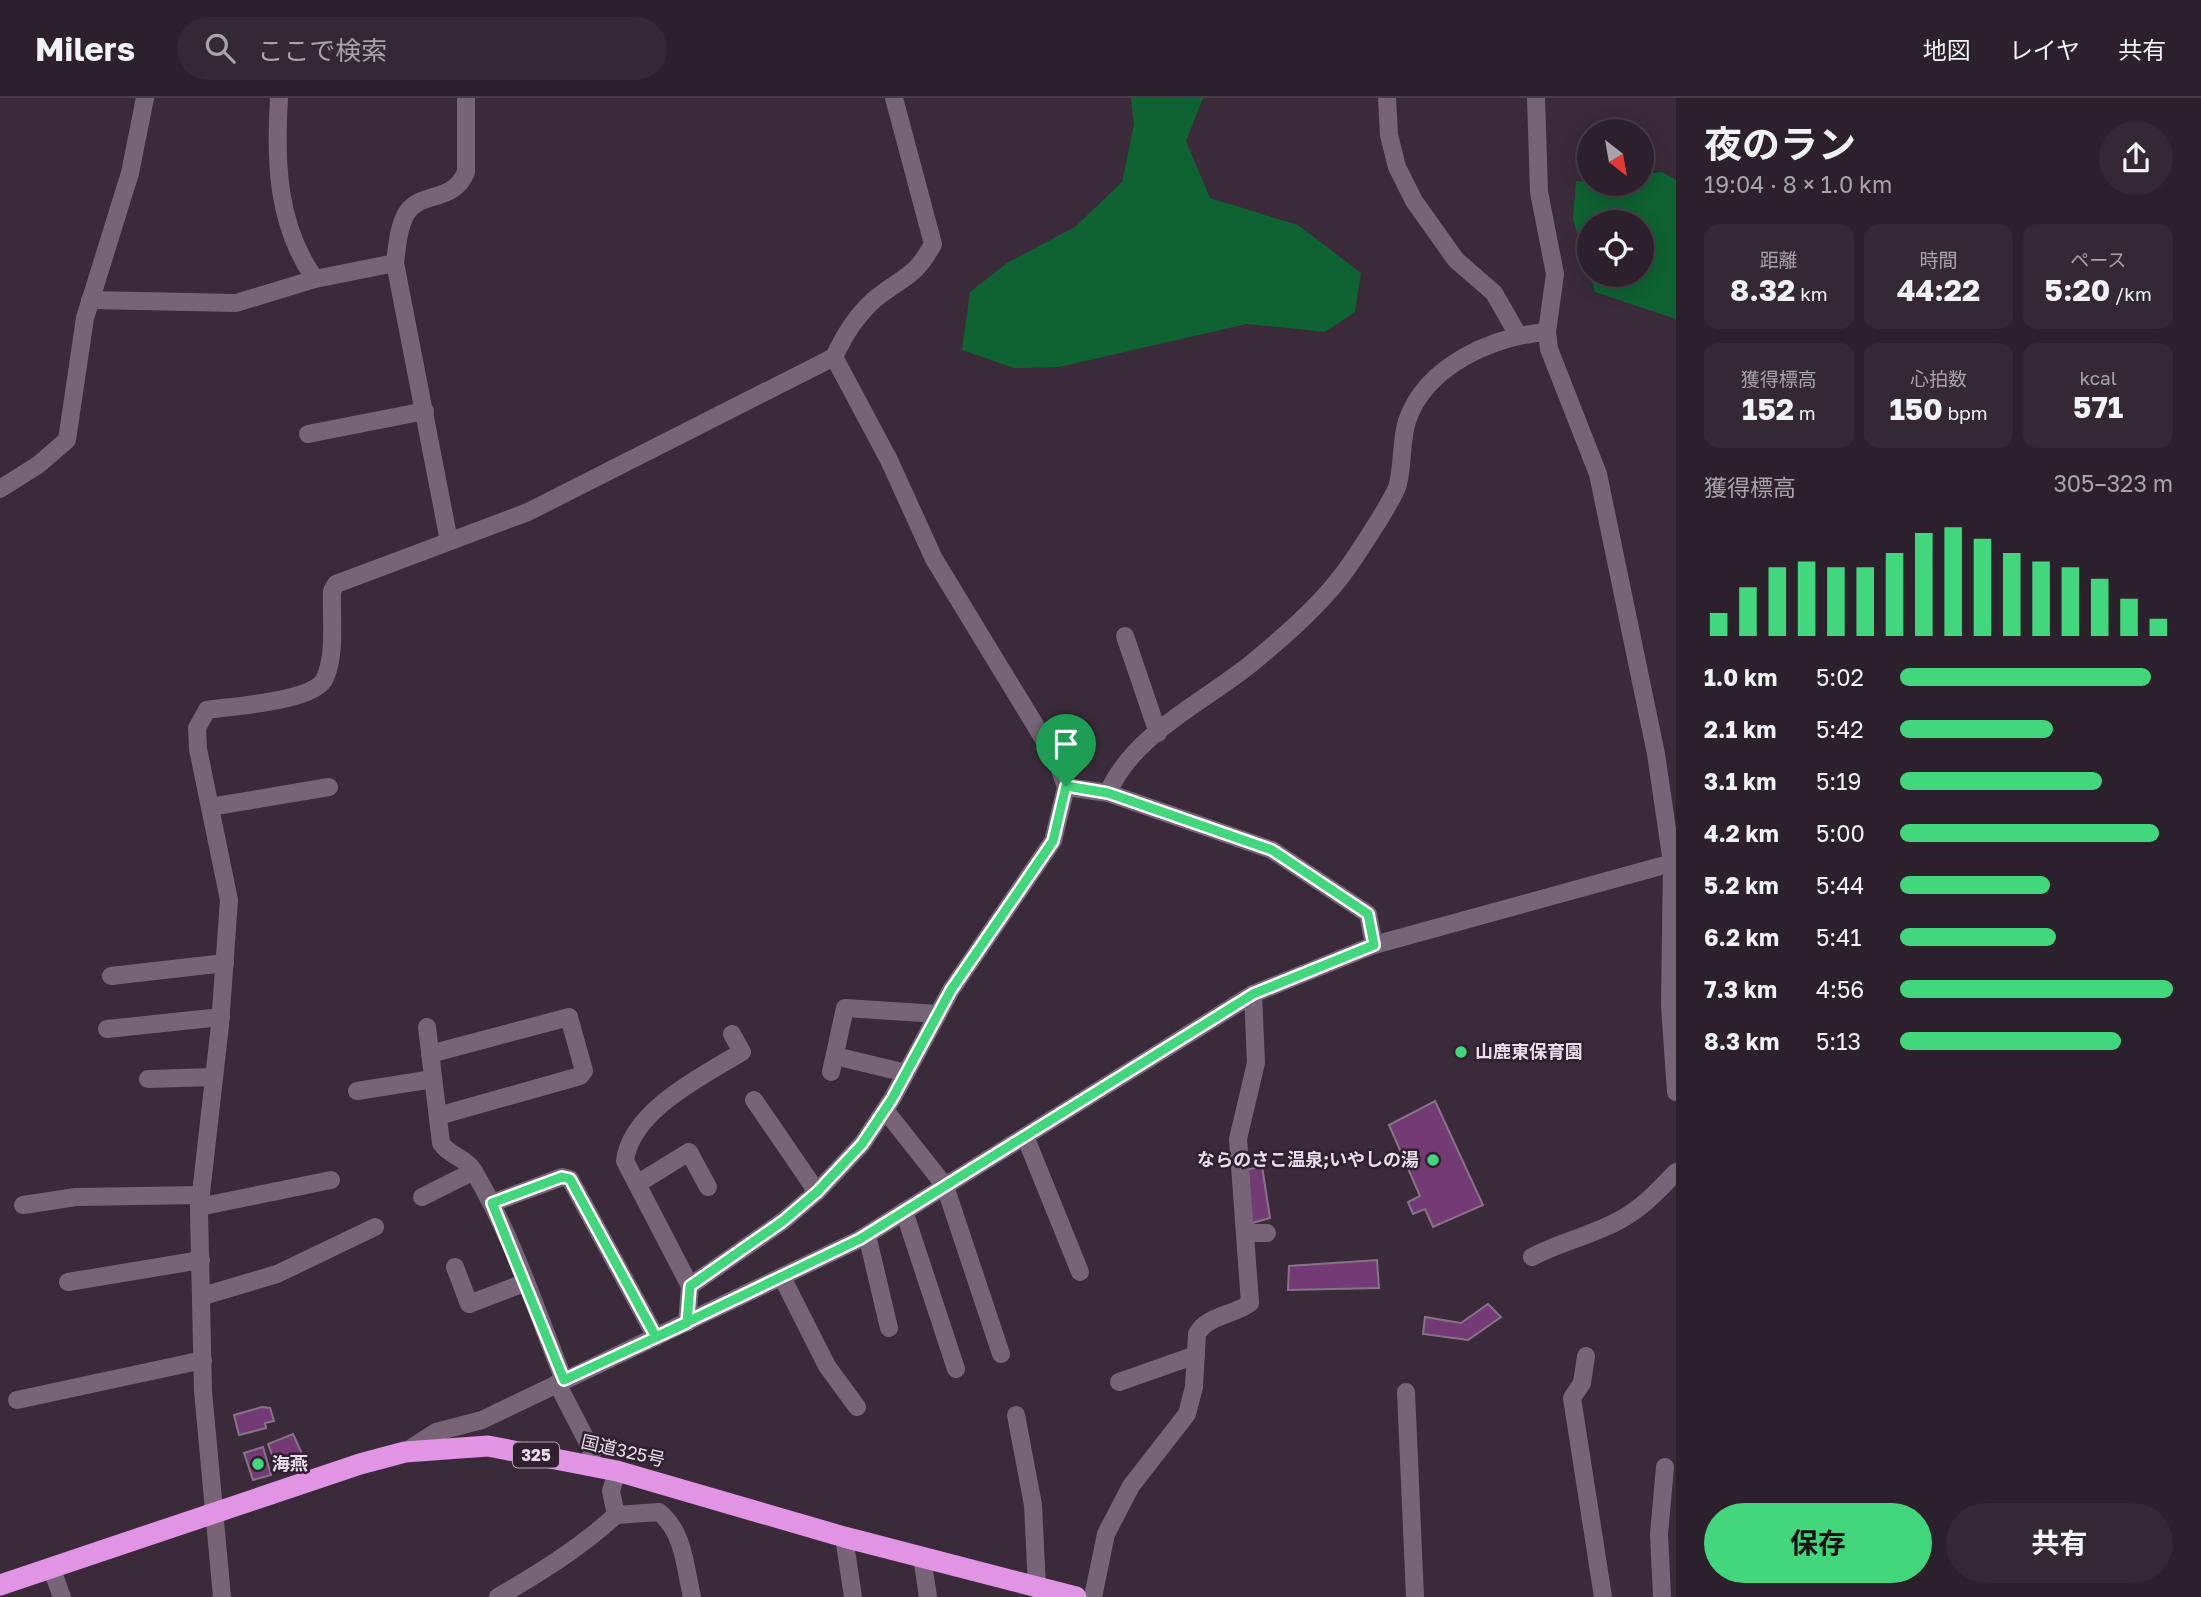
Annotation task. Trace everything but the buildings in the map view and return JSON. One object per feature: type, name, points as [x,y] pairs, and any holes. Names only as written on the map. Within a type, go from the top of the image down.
[{"type":"highway","name":"国道325号","points":[[0,1584],[405,1452],[488,1446],[617,1471],[1041,1591],[1076,1597]]},
{"type":"street","points":[[0,489],[38,466],[66,440],[90,300],[130,173],[145,98]]},
{"type":"street","points":[[279,98],[277,138],[285,217],[300,258],[315,279]]},
{"type":"street","points":[[449,541],[395,263],[397,242],[407,212],[417,203],[455,190],[466,172],[466,98]]},
{"type":"street","points":[[222,1597],[203,1391],[200,1201],[221,1017],[229,900],[197,728],[207,709],[290,698],[312,691],[325,680],[331,650],[332,591],[336,584],[528,512],[834,357],[851,323],[875,299],[921,267],[933,244],[894,98]]},
{"type":"street","points":[[1387,98],[1389,135],[1397,167],[1427,222],[1456,260],[1493,293],[1518,335]]},
{"type":"street","points":[[1536,98],[1539,192],[1555,274],[1547,332],[1556,372],[1598,474],[1656,754],[1674,863],[1670,1006],[1676,1092]]},
{"type":"street","points":[[90,300],[236,303],[315,279],[395,263]]},
{"type":"street","points":[[1108,793],[1115,775],[1158,733],[1251,663],[1340,577],[1398,486],[1407,420],[1430,383],[1488,345],[1518,335],[1547,332]]},
{"type":"street","points":[[690,1286],[783,1221],[817,1192],[862,1144],[885,1110],[938,1014],[997,920],[1053,841],[1066,786],[1057,761],[934,559],[889,460],[834,357]]},
{"type":"street","points":[[308,434],[425,411]]},
{"type":"street","points":[[1125,636],[1158,733]]},
{"type":"street","points":[[210,807],[329,786]]},
{"type":"street","points":[[1066,786],[1108,793],[1272,850],[1368,914],[1374,945]]},
{"type":"street","points":[[405,1452],[436,1432],[482,1420],[867,1235],[1253,994],[1374,945],[1674,863]]},
{"type":"street","points":[[111,976],[225,963]]},
{"type":"street","points":[[1093,1597],[1106,1534],[1131,1486],[1187,1414],[1194,1387],[1201,1327],[1241,1310],[1250,1303],[1247,1233],[1238,1139],[1256,1063],[1253,994]]},
{"type":"street","points":[[906,1073],[833,1064],[845,1007],[938,1014]]},
{"type":"street","points":[[107,1029],[221,1017]]},
{"type":"street","points":[[430,1054],[569,1017],[584,1071],[579,1076],[438,1116]]},
{"type":"street","points":[[427,1027],[441,1143],[446,1151],[461,1159],[474,1171],[492,1203],[561,1382],[592,1451],[590,1466]]},
{"type":"street","points":[[687,1323],[690,1286],[625,1161],[627,1145],[638,1125],[690,1083],[741,1052],[732,1034]]},
{"type":"street","points":[[148,1079],[214,1077]]},
{"type":"street","points":[[357,1091],[433,1079]]},
{"type":"street","points":[[754,1100],[817,1192]]},
{"type":"street","points":[[885,1110],[945,1186],[1001,1354]]},
{"type":"street","points":[[1025,1136],[1080,1272]]},
{"type":"street","points":[[637,1184],[689,1152],[708,1187]]},
{"type":"street","points":[[422,1197],[474,1171]]},
{"type":"street","points":[[1532,1257],[1560,1242],[1585,1236],[1619,1221],[1650,1200],[1676,1171]]},
{"type":"street","points":[[492,1203],[562,1177],[570,1179],[656,1337]]},
{"type":"street","points":[[23,1205],[76,1197],[200,1201],[331,1180]]},
{"type":"street","points":[[904,1212],[956,1369]]},
{"type":"street","points":[[203,1296],[277,1274],[375,1227]]},
{"type":"street","points":[[1247,1233],[1267,1233]]},
{"type":"street","points":[[867,1235],[889,1328]]},
{"type":"street","points":[[68,1282],[201,1260]]},
{"type":"street","points":[[455,1267],[469,1304],[524,1283]]},
{"type":"street","points":[[782,1277],[827,1366],[857,1407]]},
{"type":"street","points":[[1119,1382],[1196,1355]]},
{"type":"street","points":[[1586,1356],[1582,1383],[1572,1398],[1603,1597]]},
{"type":"street","points":[[18,1400],[203,1360]]},
{"type":"street","points":[[1406,1392],[1415,1597]]},
{"type":"street","points":[[1016,1415],[1033,1504],[1041,1591]]},
{"type":"street","points":[[482,1420],[488,1446]]},
{"type":"street","points":[[1662,1597],[1659,1534],[1665,1467]]},
{"type":"street","points":[[616,1515],[611,1491],[617,1471]]},
{"type":"street","points":[[498,1597],[563,1559],[594,1537],[616,1515],[659,1512],[671,1522],[680,1542],[692,1597]]},
{"type":"street","points":[[844,1536],[853,1597]]},
{"type":"street","points":[[922,1557],[928,1597]]},
{"type":"street","points":[[51,1567],[62,1597]]},
{"type":"green space","points":[[1131,98],[1203,98],[1186,141],[1210,198],[1298,225],[1361,273],[1355,312],[1325,332],[1247,324],[1059,367],[1014,368],[962,350],[970,292],[1007,263],[1075,227],[1122,182],[1134,124]]},
{"type":"green space","points":[[1662,172],[1676,180],[1676,319],[1595,292],[1594,287],[1654,287],[1654,210],[1577,210],[1577,232],[1573,219],[1576,181],[1577,196],[1654,196],[1654,173]]},
{"type":"place","name":"山鹿東保育園","points":[[1461,1052]]},
{"type":"place","name":"ならのさこ温泉;いやしの湯","points":[[1433,1160]]},
{"type":"place","name":"海燕","points":[[258,1464]]},
{"type":"route","points":[[1066,786],[1053,841],[951,990],[892,1099],[862,1144],[817,1192],[783,1221],[690,1286],[687,1323],[564,1380],[492,1203],[562,1177],[570,1179],[656,1337],[687,1323],[860,1239],[1253,994],[1374,945],[1368,914],[1364,910],[1346,901],[1272,850],[1108,793],[1066,786]]}]
